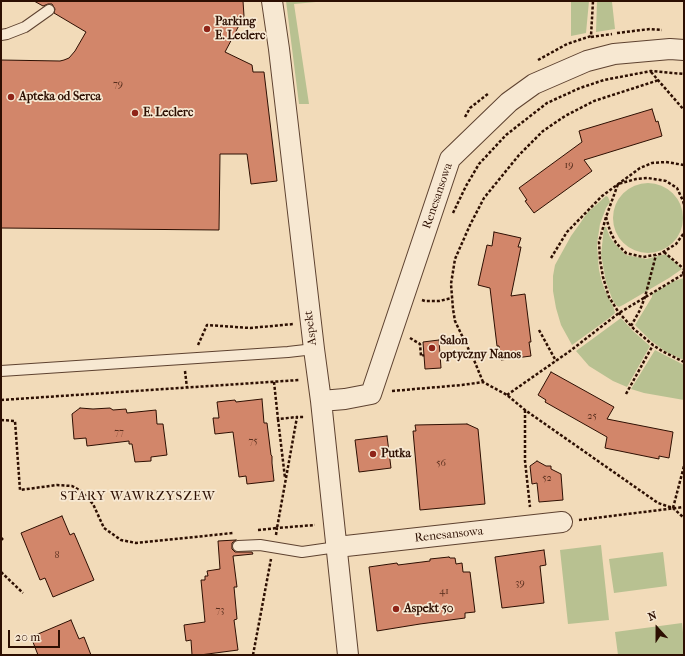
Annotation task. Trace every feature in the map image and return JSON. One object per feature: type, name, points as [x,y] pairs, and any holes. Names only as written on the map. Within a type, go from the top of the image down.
[{"type":"street","name":"Aspekt","points":[[272,1],[281,64],[314,349],[316,409],[334,523],[348,655]]},
{"type":"street","name":"Renesansowa","points":[[316,409],[345,399],[371,394],[450,159],[509,102],[534,84],[587,61],[614,54],[670,49],[684,50]]},
{"type":"street","name":"Renesansowa","points":[[337,547],[562,522]]},
{"type":"lane","points":[[1,35],[25,27],[49,10]]},
{"type":"lane","points":[[1,371],[314,349]]},
{"type":"lane","points":[[238,546],[260,544],[302,552],[337,547]]},
{"type":"path","points":[[450,219],[466,186],[479,164],[506,134],[546,104],[580,88],[604,80],[651,71],[684,74]]},
{"type":"path","points":[[651,71],[684,110]]},
{"type":"path","points":[[483,382],[456,321],[451,284],[455,259],[484,198],[519,155],[543,131],[565,116],[594,101],[659,80]]},
{"type":"path","points":[[551,258],[568,232],[602,196],[640,168],[652,163],[666,162],[684,165]]},
{"type":"path","points":[[618,184],[636,179],[648,178],[666,181],[677,188],[684,201],[684,204]]},
{"type":"path","points":[[618,184],[606,217],[600,242],[600,260],[609,297],[619,313],[631,326],[653,345],[684,362]]},
{"type":"path","points":[[606,217],[610,231],[616,243],[626,253],[643,257],[664,252],[676,244],[684,233]]},
{"type":"path","points":[[507,395],[570,351],[619,313],[683,274],[684,270],[664,252]]},
{"type":"path","points":[[631,326],[646,297],[656,255]]},
{"type":"path","points":[[420,307],[422,300],[439,301],[452,298]]},
{"type":"path","points":[[540,330],[556,361]]},
{"type":"path","points":[[412,332],[410,338],[420,344],[421,356],[424,355]]},
{"type":"path","points":[[626,394],[653,345]]},
{"type":"path","points":[[1,400],[274,382],[286,480]]},
{"type":"path","points":[[386,393],[393,390],[483,382],[507,395],[525,410],[658,503],[673,508],[684,518]]},
{"type":"path","points":[[278,419],[297,417],[316,409]]},
{"type":"path","points":[[525,410],[525,461],[532,526]]},
{"type":"path","points":[[253,655],[297,417]]},
{"type":"path","points":[[1,420],[15,421],[20,490],[57,485],[72,486],[81,491],[93,504],[104,528],[121,540],[136,543],[240,532]]},
{"type":"path","points":[[673,508],[684,466]]},
{"type":"path","points":[[562,522],[684,506]]},
{"type":"path","points":[[255,530],[334,523]]},
{"type":"path","points":[[1,572],[24,593]]},
{"type":"green space","points":[[286,1],[327,1],[294,4],[309,104],[299,104]]},
{"type":"green space","points":[[571,1],[589,1],[586,33],[571,36]]},
{"type":"green space","points":[[597,1],[617,1],[612,2],[615,29],[596,32]]},
{"type":"green space","points":[[641,183],[655,183],[668,189],[677,198],[683,211],[681,231],[673,243],[655,253],[641,253],[628,247],[619,238],[613,225],[613,211],[619,198],[628,189]]},
{"type":"green space","points":[[606,196],[610,202],[600,224],[597,244],[598,258],[602,282],[615,313],[572,345],[561,325],[556,308],[553,291],[555,265],[571,236],[587,213]]},
{"type":"green space","points":[[604,227],[606,227],[615,244],[626,255],[646,259],[666,254],[682,269],[623,305],[619,307],[617,306],[613,301],[606,282],[601,255]]},
{"type":"green space","points":[[684,278],[684,360],[666,352],[650,340],[635,325],[652,297],[652,294],[674,281]]},
{"type":"green space","points":[[621,318],[650,346],[627,387],[613,381],[589,366],[576,351]]},
{"type":"green space","points":[[655,350],[684,365],[684,400],[644,393],[631,389]]},
{"type":"green space","points":[[601,545],[609,620],[568,624],[560,550]]},
{"type":"green space","points":[[663,552],[667,586],[614,593],[609,559]]},
{"type":"green space","points":[[682,623],[684,655],[618,655],[615,632]]},
{"type":"building","name":"E. Leclerc","points":[[34,1],[243,1],[244,16],[225,52],[252,65],[253,72],[264,72],[277,181],[251,184],[247,154],[220,154],[219,230],[1,228],[1,60],[64,60],[69,58],[75,51],[86,32],[54,13],[55,9],[52,4],[43,6]]},
{"type":"building","points":[[652,109],[656,122],[658,121],[662,136],[584,160],[592,171],[534,213],[525,201],[527,200],[519,188],[582,142],[579,131]]},
{"type":"building","points":[[494,232],[521,238],[518,247],[521,247],[511,296],[525,294],[531,342],[529,342],[531,356],[501,360],[499,346],[497,346],[490,288],[478,285],[487,245],[492,246]]},
{"type":"building","name":"Salon optyczny Nanos","points":[[439,340],[441,368],[425,369],[423,342]]},
{"type":"building","points":[[551,372],[614,407],[607,419],[673,432],[669,458],[659,456],[659,459],[605,448],[607,437],[545,402],[546,400],[538,395]]},
{"type":"building","points":[[262,399],[264,423],[267,423],[272,456],[274,481],[247,484],[246,476],[239,477],[233,432],[215,434],[213,418],[219,418],[217,402],[235,400],[236,402]]},
{"type":"building","points":[[80,408],[110,408],[113,410],[126,409],[127,413],[156,410],[157,424],[163,424],[167,455],[151,457],[151,461],[135,462],[132,444],[129,444],[129,441],[87,446],[86,438],[74,439],[72,414]]},
{"type":"building","points":[[467,424],[478,429],[485,504],[420,510],[413,431],[416,431],[415,425]]},
{"type":"building","name":"Putka","points":[[387,436],[391,468],[359,472],[355,440]]},
{"type":"building","points":[[537,461],[546,466],[551,466],[551,469],[561,474],[563,500],[539,502],[537,483],[532,484],[530,466]]},
{"type":"building","points":[[62,516],[70,535],[74,533],[94,580],[53,597],[45,578],[40,580],[21,533]]},
{"type":"building","points":[[236,540],[232,543],[232,549],[235,552],[252,552],[253,554],[233,556],[237,587],[234,587],[237,619],[234,620],[238,650],[192,655],[191,640],[186,641],[184,625],[205,622],[201,580],[205,580],[205,576],[208,576],[207,571],[220,569],[218,541]]},
{"type":"building","points":[[544,550],[546,565],[540,566],[544,603],[502,608],[495,557]]},
{"type":"building","points":[[449,557],[455,558],[456,564],[462,563],[463,572],[470,572],[475,612],[465,613],[465,618],[377,631],[369,567],[397,563],[398,565],[430,561],[430,559]]},
{"type":"building","points":[[71,620],[79,639],[84,637],[91,655],[38,655],[31,637]]},
{"type":"place","name":"Parking E. Leclerc","points":[[207,29]]},
{"type":"place","name":"Apteka od Serca","points":[[11,97]]},
{"type":"place","name":"E. Leclerc","points":[[135,113]]},
{"type":"place","name":"Salon optyczny Nanos","points":[[432,348]]},
{"type":"place","name":"Putka","points":[[373,454]]},
{"type":"place","name":"Aspekt 50","points":[[396,609]]},
{"type":"district","name":"STARY WAWRZYSZEW","points":[[138,497]]}]
